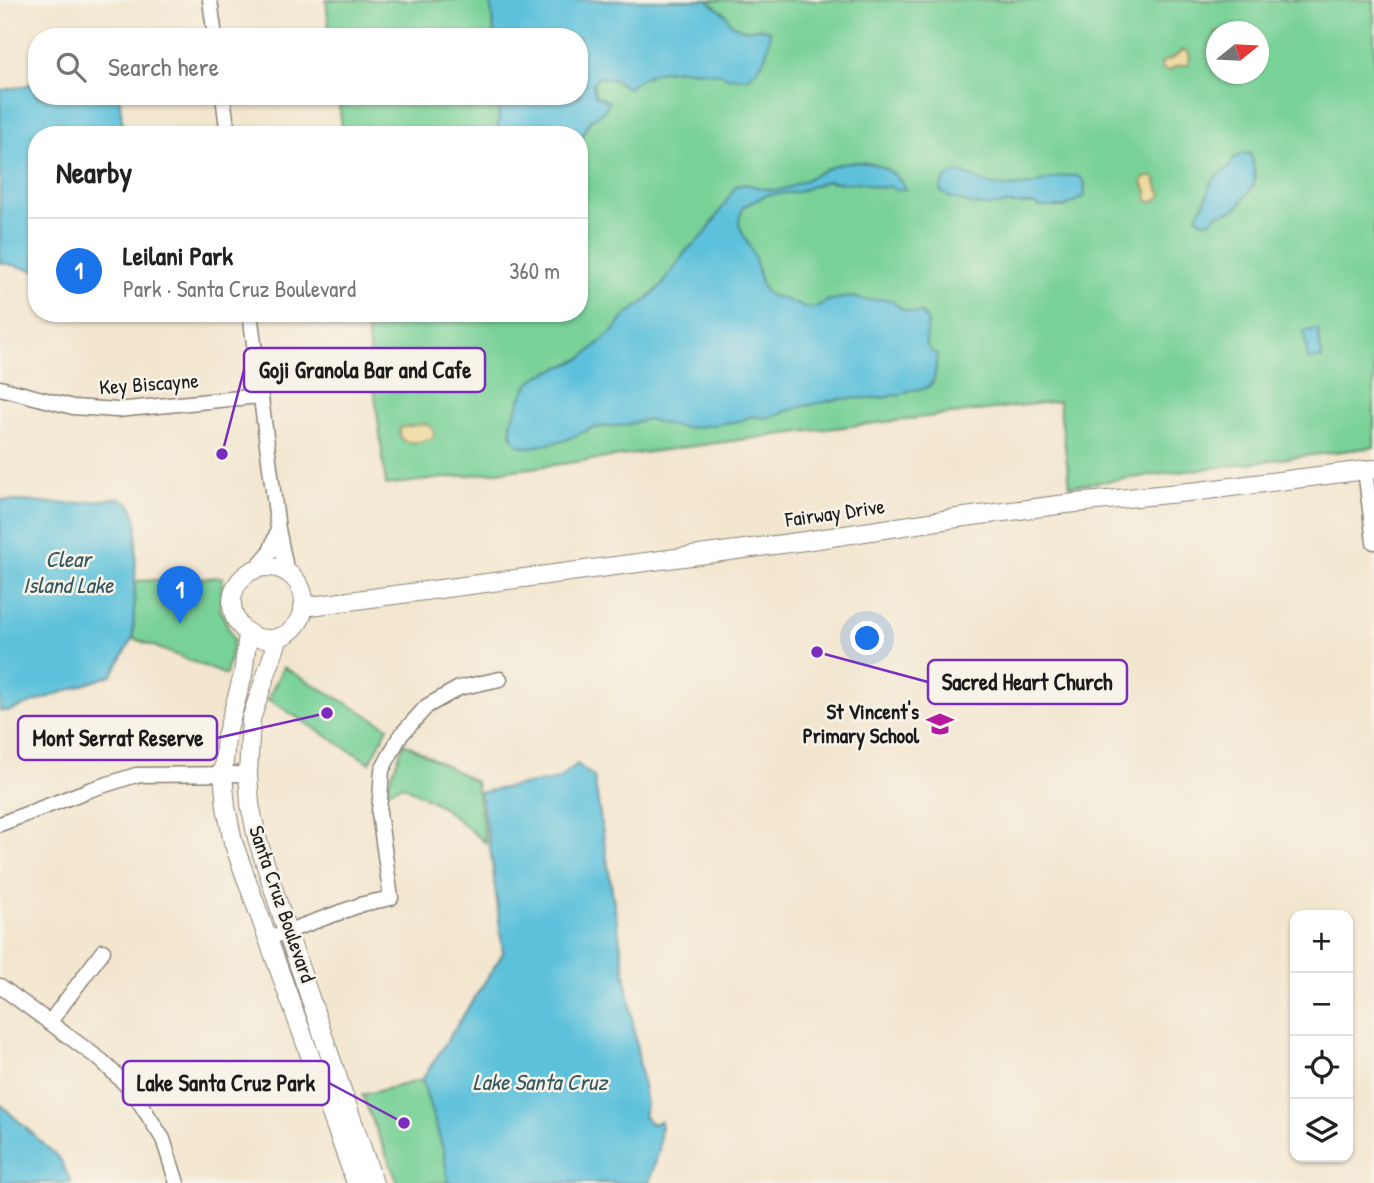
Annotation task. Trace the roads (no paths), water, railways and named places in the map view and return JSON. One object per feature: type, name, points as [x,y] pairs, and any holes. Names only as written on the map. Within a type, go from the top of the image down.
[{"type":"street","points":[[210,0],[214,28]]},
{"type":"street","points":[[224,105],[227,126]]},
{"type":"street","points":[[251,322],[278,528],[287,573]]},
{"type":"street","name":"Key Biscayne","points":[[0,388],[73,407],[117,410],[260,396]]},
{"type":"street","points":[[1370,469],[1374,541]]},
{"type":"street","name":"Fairway Drive","points":[[303,607],[805,541],[957,518],[1370,469]]},
{"type":"street","points":[[255,569],[270,552],[278,528]]},
{"type":"street","points":[[272,567],[287,573],[300,588],[303,607],[296,626],[279,637],[264,638],[248,633],[236,620],[232,608],[234,589],[238,582],[255,569],[272,567]]},
{"type":"street","name":"Santa Cruz Boulevard","points":[[248,633],[243,675],[226,737],[223,774],[226,807],[233,842],[356,1183]]},
{"type":"street","name":"Santa Cruz Boulevard","points":[[279,637],[251,719],[248,774],[250,804],[257,838],[287,931],[374,1183]]},
{"type":"street","points":[[269,938],[363,904],[391,898],[379,813],[382,771],[400,736],[427,705],[459,688],[500,679]]},
{"type":"street","points":[[0,824],[136,775],[248,774]]},
{"type":"street","points":[[49,1023],[103,951]]},
{"type":"street","points":[[0,986],[102,1061],[133,1093],[163,1139],[177,1183]]},
{"type":"water","points":[[489,0],[707,0],[726,15],[731,24],[745,30],[760,28],[770,31],[769,42],[763,61],[748,78],[726,77],[723,74],[701,71],[671,70],[653,73],[628,88],[612,79],[598,77],[593,83],[595,95],[609,102],[588,126],[498,126],[499,105],[588,105],[588,28],[494,28]]},
{"type":"water","points":[[28,85],[28,105],[120,105],[123,126],[28,126],[28,269],[0,263],[0,90]]},
{"type":"water","points":[[1242,154],[1251,156],[1255,176],[1253,185],[1237,208],[1217,214],[1211,221],[1203,222],[1197,217],[1211,183],[1227,169],[1233,159]]},
{"type":"water","points":[[857,162],[886,169],[897,177],[906,189],[896,190],[889,186],[882,188],[861,182],[827,181],[796,192],[767,195],[744,206],[740,226],[753,253],[765,291],[770,295],[786,299],[803,308],[851,297],[866,300],[889,299],[900,308],[922,313],[928,322],[926,344],[937,355],[934,378],[930,385],[924,389],[910,390],[889,397],[839,399],[766,418],[752,416],[740,421],[689,428],[647,419],[627,425],[592,428],[563,441],[531,447],[517,444],[511,432],[511,423],[528,385],[535,378],[587,354],[614,330],[626,315],[663,284],[686,251],[706,233],[736,186],[779,190],[840,164]]},
{"type":"water","points":[[960,172],[1000,187],[1032,185],[1059,177],[1076,176],[1082,179],[1085,185],[1085,196],[1064,207],[1011,204],[990,207],[968,203],[951,198],[940,191],[946,178]]},
{"type":"water","points":[[1318,329],[1322,359],[1308,359],[1304,331]]},
{"type":"water","name":"Clear Island Lake","points":[[118,498],[131,504],[137,522],[133,638],[112,675],[9,711],[0,711],[0,500],[71,504]]},
{"type":"water","name":"Lake Santa Cruz","points":[[577,764],[594,777],[646,1105],[644,1116],[652,1124],[661,1121],[659,1150],[649,1183],[448,1183],[444,1152],[422,1080],[503,953],[491,854],[480,792],[559,779]]},
{"type":"water","points":[[0,1104],[60,1159],[71,1183],[0,1183]]},
{"type":"place","name":"Goji Granola Bar and Cafe","points":[[222,454]]},
{"type":"place","name":"Leilani Park","points":[[180,624]]},
{"type":"place","name":"Sacred Heart Church","points":[[817,652]]},
{"type":"place","name":"Mont Serrat Reserve","points":[[327,713]]},
{"type":"place","name":"St Vincent's Primary School","points":[[940,724]]},
{"type":"place","name":"Lake Santa Cruz Park","points":[[404,1123]]}]
